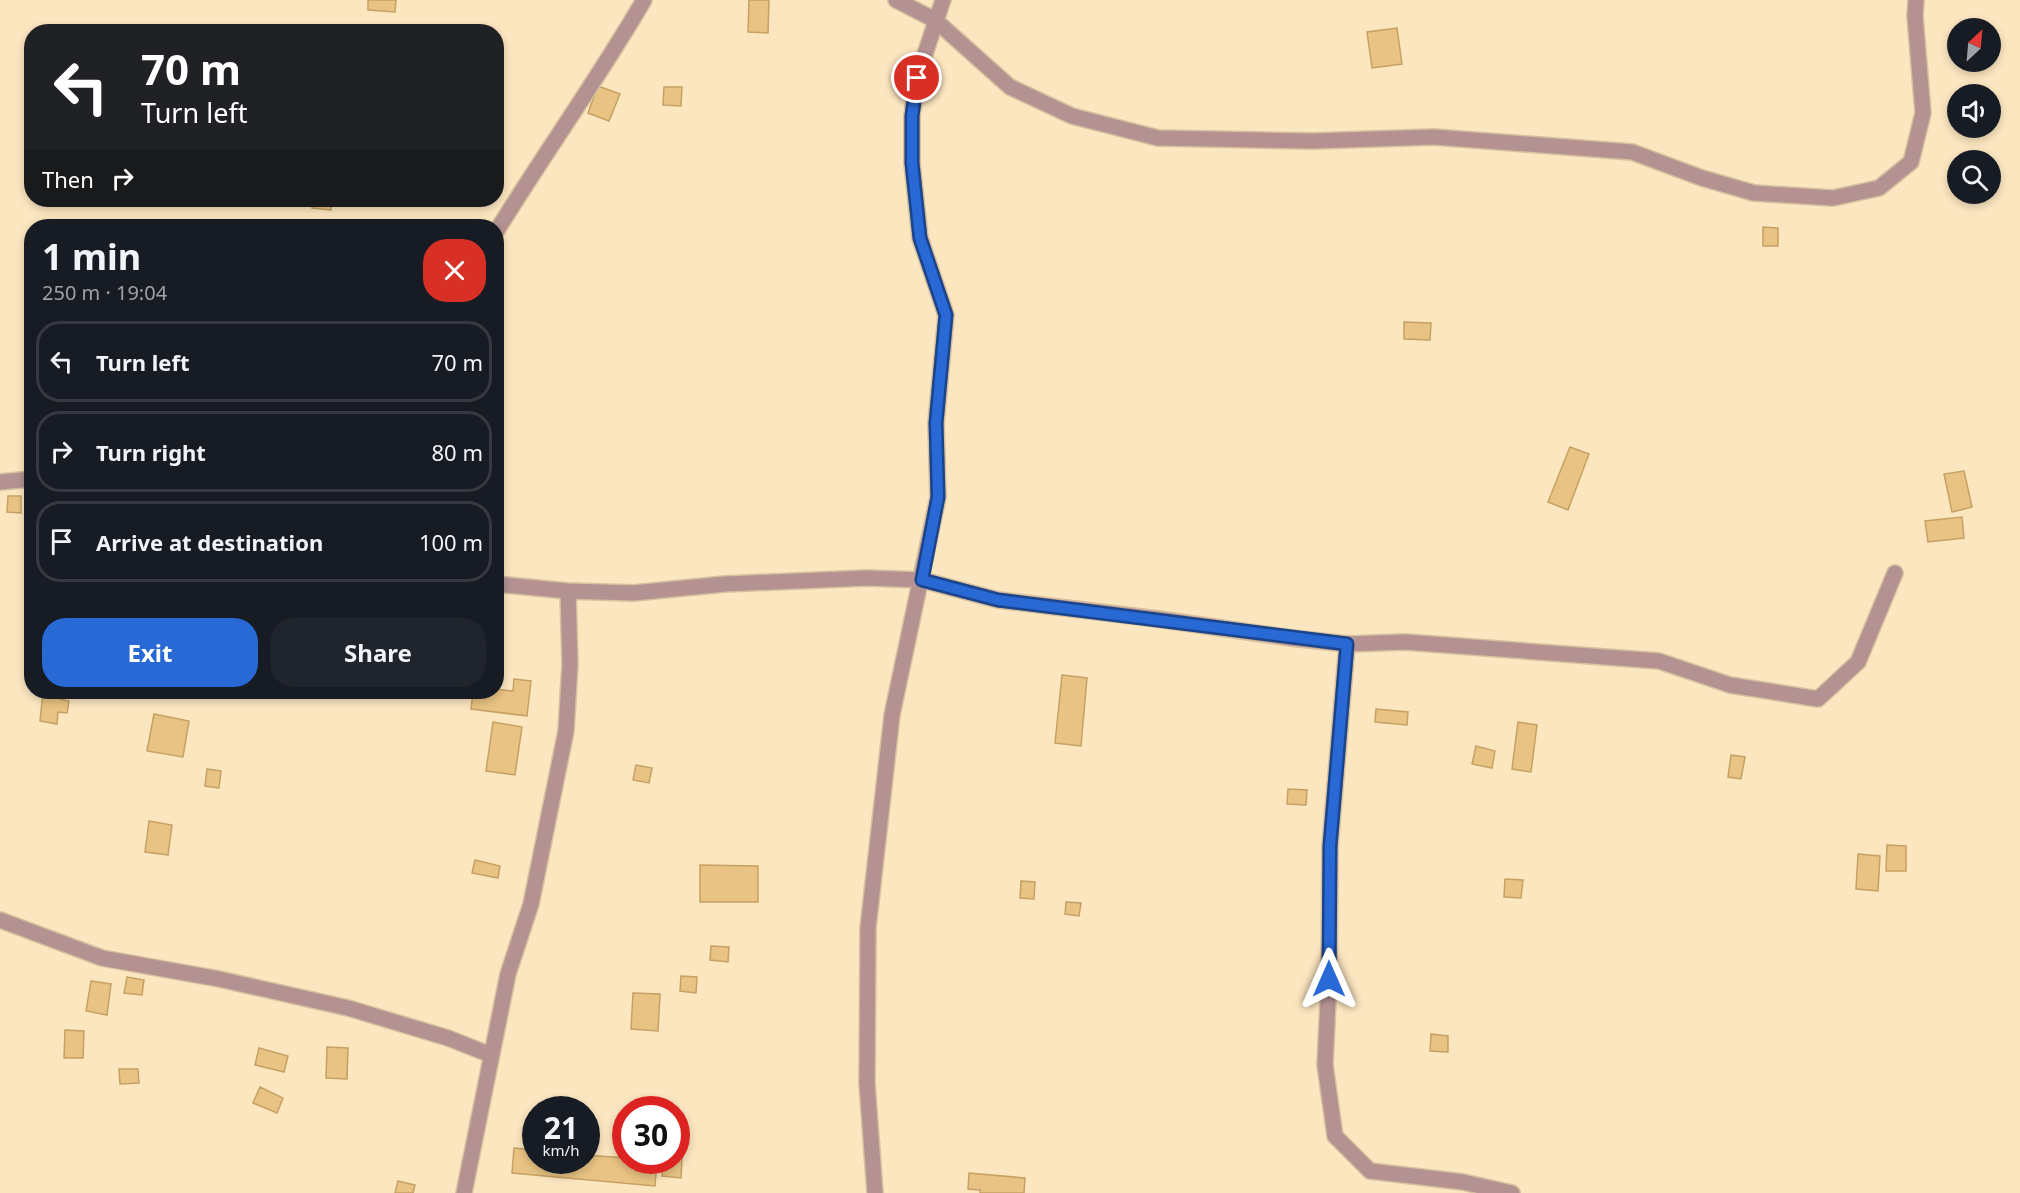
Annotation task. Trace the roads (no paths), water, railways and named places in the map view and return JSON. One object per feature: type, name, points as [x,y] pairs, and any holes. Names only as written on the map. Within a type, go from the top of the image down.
[{"type":"street","points":[[504,219],[583,94],[615,49],[644,0]]},
{"type":"street","points":[[896,0],[935,20],[1010,87],[1072,116],[1158,138],[1313,141],[1434,137],[1632,152],[1702,178],[1754,193],[1833,198],[1879,188],[1911,162],[1923,113],[1915,16],[1916,0]]},
{"type":"street","points":[[875,1193],[867,1083],[868,928],[892,715],[938,497],[936,423],[946,315],[920,238],[912,163],[912,116],[917,78],[942,0]]},
{"type":"street","points":[[0,482],[24,480]]},
{"type":"street","points":[[504,585],[568,591],[633,593],[725,584],[867,578],[922,580],[998,600],[1347,644],[1405,642],[1659,661],[1731,685],[1818,699],[1858,662],[1895,573]]},
{"type":"street","points":[[464,1193],[508,974],[531,904],[566,731],[570,664],[568,591]]},
{"type":"street","points":[[1347,644],[1330,846],[1329,979],[1325,1065],[1335,1136],[1370,1171],[1463,1182],[1512,1193]]},
{"type":"street","points":[[0,920],[102,958],[219,979],[348,1008],[448,1038],[491,1055]]}]
